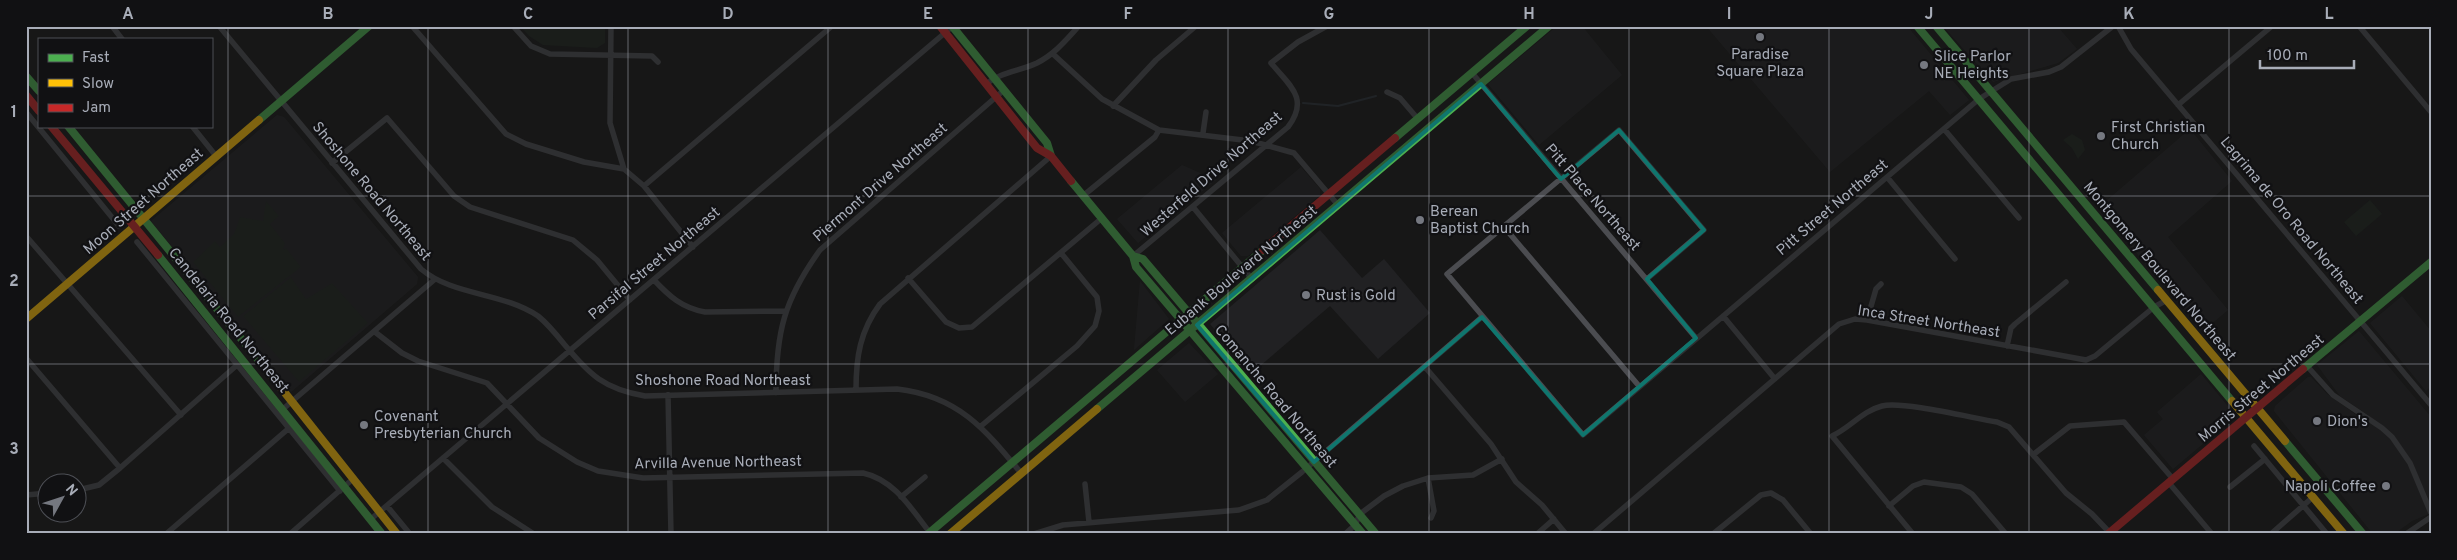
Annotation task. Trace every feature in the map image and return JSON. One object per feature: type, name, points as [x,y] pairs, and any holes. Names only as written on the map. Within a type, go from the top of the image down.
[{"type":"main road","name":"Moon Street Northeast","points":[[26,319],[369,26]]},
{"type":"main road","name":"Comanche Road Northeast","points":[[953,26],[1047,143],[1051,156]]},
{"type":"main road","name":"Eubank Boulevard Northeast","points":[[930,533],[1528,26]]},
{"type":"main road","name":"Eubank Boulevard Northeast","points":[[950,534],[1549,26]]},
{"type":"main road","name":"Montgomery Boulevard Northeast","points":[[1917,26],[2344,534]]},
{"type":"main road","name":"Montgomery Boulevard Northeast","points":[[1936,26],[2363,534]]},
{"type":"main road","name":"Comanche Road Northeast","points":[[943,30],[1037,148],[1051,156],[1134,256],[1136,268],[1189,332],[1363,534]]},
{"type":"main road","points":[[26,76],[38,90]]},
{"type":"main road","points":[[26,95],[38,110]]},
{"type":"main road","name":"Candelaria Road Northeast","points":[[53,128],[283,408],[343,488],[372,519],[382,534]]},
{"type":"main road","name":"Candelaria Road Northeast","points":[[70,128],[398,534]]},
{"type":"main road","name":"Comanche Road Northeast","points":[[1134,256],[1143,259],[1376,534]]},
{"type":"main road","name":"Morris Street Northeast","points":[[2110,533],[2245,416],[2361,322],[2431,262]]},
{"type":"street","points":[[112,26],[121,38]]},
{"type":"street","name":"Shoshone Road Northeast","points":[[219,26],[409,256],[434,280],[522,308],[538,316],[551,328],[589,373],[605,385],[636,394],[668,395],[897,389],[918,392],[952,406],[981,426],[1021,473]]},
{"type":"street","points":[[412,26],[506,134],[526,144],[584,162],[624,168]]},
{"type":"street","points":[[513,26],[530,46],[540,52],[560,55],[610,54],[652,56],[658,62]]},
{"type":"street","points":[[611,26],[610,123],[624,168],[644,186],[693,247]]},
{"type":"street","points":[[644,186],[832,26]]},
{"type":"street","name":"Parsifal Street Northeast","points":[[372,519],[693,247],[943,30],[953,26]]},
{"type":"street","points":[[986,84],[994,77],[1036,64],[1053,54],[1079,26]]},
{"type":"street","points":[[1113,106],[1156,60],[1196,26]]},
{"type":"street","name":"Westerfeld Drive Northeast","points":[[1134,256],[1288,127],[1298,107],[1298,100],[1295,92],[1271,63],[1298,42],[1327,26]]},
{"type":"street","name":"Pitt Street Northeast","points":[[1482,317],[1583,435],[1979,99],[2011,79],[2049,72],[2060,67],[2113,26]]},
{"type":"street","name":"Lagrima de Oro Road Northeast","points":[[2118,26],[2131,49],[2431,405]]},
{"type":"street","points":[[2178,104],[2272,26]]},
{"type":"street","points":[[2359,26],[2431,112]]},
{"type":"street","points":[[1053,54],[1102,99],[1160,130],[1203,133],[1268,144],[1294,153],[1338,205]]},
{"type":"street","name":"Pitt Place Northeast","points":[[1472,73],[1696,338]]},
{"type":"street","name":"Piermont Drive Northeast","points":[[776,393],[776,356],[785,311],[804,272],[820,250],[844,227],[1004,90]]},
{"type":"street","points":[[1387,92],[1400,98],[1418,119]]},
{"type":"street","points":[[26,112],[38,127]]},
{"type":"street","points":[[1203,133],[1206,112]]},
{"type":"street","points":[[332,163],[387,118],[454,196],[470,207],[573,240],[598,260],[630,300]]},
{"type":"street","points":[[39,128],[119,226]]},
{"type":"street","points":[[194,128],[216,156]]},
{"type":"street","points":[[1944,129],[2019,218]]},
{"type":"street","points":[[1084,196],[1155,137],[1160,130]]},
{"type":"street","points":[[1034,534],[1063,525],[1239,510],[1258,504],[1276,494],[1482,317],[1447,274],[1619,130],[1704,230],[1647,279]]},
{"type":"street","points":[[856,390],[857,353],[868,322],[885,299],[1051,156]]},
{"type":"street","points":[[1887,177],[1955,258]]},
{"type":"street","points":[[1193,207],[1252,279]]},
{"type":"street","points":[[908,278],[946,322],[952,326],[966,328],[978,323],[1102,218]]},
{"type":"street","points":[[1504,227],[1639,386]]},
{"type":"street","points":[[26,236],[181,414]]},
{"type":"street","points":[[137,242],[288,429],[343,488]]},
{"type":"street","points":[[981,426],[1076,346],[1095,326],[1099,311],[1097,297],[1061,253]]},
{"type":"street","points":[[283,408],[375,332],[434,280]]},
{"type":"street","points":[[654,280],[680,304],[693,310],[705,312],[785,311]]},
{"type":"street","points":[[2007,346],[2011,328],[2014,324],[2066,282]]},
{"type":"street","points":[[1867,320],[1876,289],[1881,284]]},
{"type":"street","name":"Inca Street Northeast","points":[[1593,534],[1839,324],[1855,319],[1867,320],[2086,360],[2095,356],[2154,307],[2167,300]]},
{"type":"street","points":[[1723,316],[1775,379]]},
{"type":"street","name":"Arvilla Avenue Northeast","points":[[375,332],[402,353],[418,361],[486,383],[539,438],[578,462],[598,471],[643,478],[863,473],[882,479],[901,497],[930,533]]},
{"type":"street","points":[[26,358],[120,468]]},
{"type":"street","points":[[88,488],[99,485],[120,468],[237,365]]},
{"type":"street","points":[[2307,366],[2333,395],[2382,427],[2392,437],[2410,462],[2431,513]]},
{"type":"street","points":[[1424,367],[1502,459],[1516,482],[1542,505],[1566,534]]},
{"type":"street","points":[[668,395],[671,534]]},
{"type":"street","points":[[1913,534],[1832,436],[1870,411],[1883,406],[1904,406],[1997,422],[2015,432],[2066,493],[2110,533]]},
{"type":"street","points":[[2034,454],[2070,426],[2124,422],[2212,534]]},
{"type":"street","points":[[166,534],[288,429]]},
{"type":"street","points":[[2254,446],[2327,534]]},
{"type":"street","points":[[443,458],[492,508],[534,534]]},
{"type":"street","points":[[1345,534],[1355,525],[1360,514],[1384,496],[1428,478],[1473,475],[1502,459]]},
{"type":"street","points":[[2230,487],[2264,459]]},
{"type":"street","points":[[290,534],[354,478]]},
{"type":"street","points":[[901,497],[926,478]]},
{"type":"street","points":[[1428,478],[1434,511],[1431,518]]},
{"type":"street","points":[[1890,506],[1913,486],[1924,482],[1960,488],[1972,494],[2006,534]]},
{"type":"street","points":[[1085,484],[1089,522]]},
{"type":"street","points":[[1713,534],[1761,494],[1771,493],[1778,496],[1811,534]]},
{"type":"street","points":[[2272,532],[2313,498]]},
{"type":"street","points":[[387,506],[410,534]]},
{"type":"street","points":[[2406,534],[2431,517]]},
{"type":"street","points":[[1537,534],[1554,520]]},
{"type":"highlighted area","points":[[1481,84],[1561,179],[1619,130],[1704,230],[1647,279],[1696,338],[1583,435],[1482,317],[1314,462],[1197,325]]},
{"type":"shaded area","points":[[520,26],[605,26],[605,43],[597,48],[543,45],[529,36]]},
{"type":"shaded area","points":[[1557,26],[1582,26],[1622,75],[1539,145],[1488,84]]},
{"type":"shaded area","points":[[1706,26],[1907,26],[1969,100],[1950,115],[1929,91],[1830,172]]},
{"type":"shaded area","points":[[1943,26],[2057,26],[2077,49],[2058,63],[1993,82]]},
{"type":"shaded area","points":[[277,115],[284,117],[418,277],[417,284],[291,392],[151,221]]},
{"type":"shaded area","points":[[2190,129],[2232,181],[2168,237],[2228,310],[2203,331],[2098,208]]},
{"type":"shaded area","points":[[2072,134],[2082,140],[2085,150],[2078,159],[2072,148],[2063,140]]},
{"type":"shaded area","points":[[1182,165],[1216,180],[1138,243],[1117,219]]},
{"type":"shaded area","points":[[1301,167],[1320,189],[1320,195],[1248,256],[1241,256],[1222,233]]},
{"type":"shaded area","points":[[2370,200],[2382,214],[2356,236],[2344,222]]},
{"type":"shaded area","points":[[266,201],[279,216],[270,224],[285,243],[283,250],[286,248],[301,267],[238,317],[193,262],[215,241],[220,247],[234,234],[240,217],[263,221]]},
{"type":"shaded area","points":[[1320,230],[1362,278],[1384,259],[1430,313],[1378,359],[1330,306],[1252,373],[1210,324]]},
{"type":"shaded area","points":[[291,277],[306,299],[332,283],[368,323],[299,382],[243,316]]},
{"type":"shaded area","points":[[1140,281],[1169,319],[1134,350]]},
{"type":"shaded area","points":[[2402,296],[2431,331],[2431,386],[2426,391],[2370,323]]},
{"type":"shaded area","points":[[2359,331],[2431,417],[2431,513],[2412,521],[2394,534],[2373,534],[2274,411],[2275,406],[2308,377],[2311,377],[2327,394],[2362,419],[2368,415],[2340,396],[2317,365]]},
{"type":"shaded area","points":[[1189,343],[1218,374],[1185,402],[1157,370]]},
{"type":"shaded area","points":[[2201,374],[2236,416],[2173,469],[2144,435],[2163,419],[2157,412]]},
{"type":"waterway","points":[[1303,103],[1338,106],[1376,96]]},
{"type":"traffic: fast","points":[[259,120],[369,26]]},
{"type":"traffic: fast","points":[[952,26],[1047,143],[1051,156]]},
{"type":"traffic: fast","points":[[1395,138],[1527,26]]},
{"type":"traffic: fast","points":[[1097,409],[1549,26]]},
{"type":"traffic: fast","points":[[1917,26],[2232,401]]},
{"type":"traffic: fast","points":[[1936,26],[2158,290]]},
{"type":"traffic: fast","points":[[26,76],[38,90]]},
{"type":"traffic: fast","points":[[70,128],[270,374]]},
{"type":"traffic: fast","points":[[1071,181],[1133,256],[1136,267],[1363,534]]},
{"type":"traffic: fast","points":[[928,534],[1263,250]]},
{"type":"traffic: fast","points":[[158,255],[382,534]]},
{"type":"traffic: fast","points":[[1133,256],[1143,259],[1376,534]]},
{"type":"traffic: fast","points":[[2303,369],[2431,262]]},
{"type":"traffic: fast","points":[[2285,441],[2363,534]]},
{"type":"traffic: slow","points":[[26,319],[259,120]]},
{"type":"traffic: slow","points":[[2158,290],[2285,441]]},
{"type":"traffic: slow","points":[[270,374],[397,534]]},
{"type":"traffic: slow","points":[[2232,401],[2344,534]]},
{"type":"traffic: slow","points":[[950,534],[1097,409]]},
{"type":"traffic: jam","points":[[940,26],[1037,148],[1051,156],[1071,181]]},
{"type":"traffic: jam","points":[[26,95],[38,110]]},
{"type":"traffic: jam","points":[[53,128],[158,255]]},
{"type":"traffic: jam","points":[[1263,250],[1395,138]]},
{"type":"traffic: jam","points":[[2108,534],[2303,369]]},
{"type":"place","name":"Paradise Square Plaza","points":[[1760,37]]},
{"type":"place","name":"Slice Parlor NE Heights","points":[[1924,65]]},
{"type":"place","name":"First Christian Church","points":[[2101,136]]},
{"type":"place","name":"Berean Baptist Church","points":[[1420,220]]},
{"type":"place","name":"Rust is Gold","points":[[1306,295]]},
{"type":"place","name":"Dion's","points":[[2317,421]]},
{"type":"place","name":"Covenant Presbyterian Church","points":[[364,425]]},
{"type":"place","name":"Napoli Coffee","points":[[2386,486]]}]
